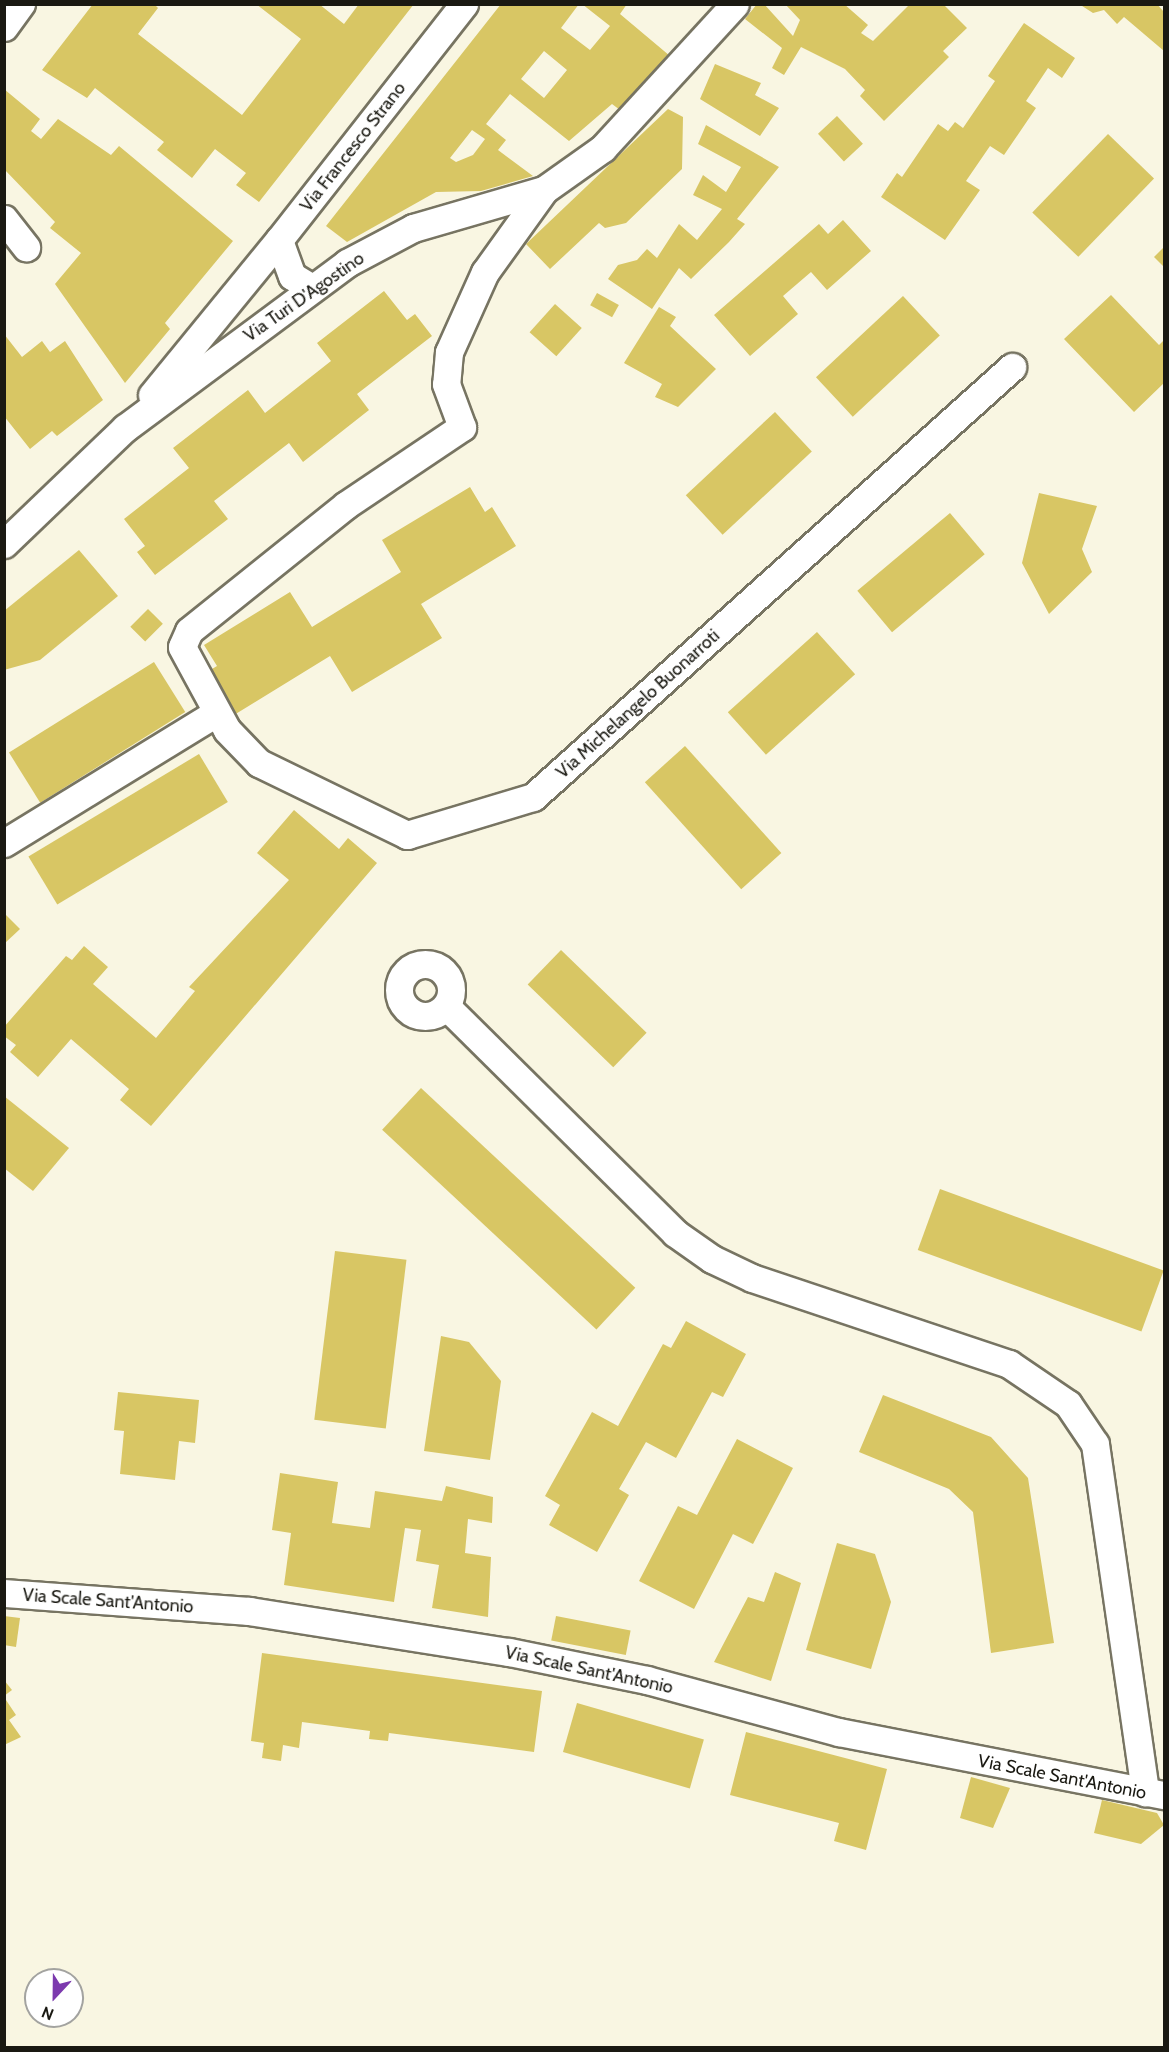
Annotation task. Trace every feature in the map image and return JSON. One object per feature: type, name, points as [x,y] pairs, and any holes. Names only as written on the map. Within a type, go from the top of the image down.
[{"type":"street","points":[[4,27],[21,4]]},
{"type":"street","name":"Via Francesco Strano","points":[[125,428],[279,240],[464,4]]},
{"type":"street","name":"Via Turi D'Agostino","points":[[4,544],[125,428],[312,288],[413,228],[544,190],[603,148],[735,4]]},
{"type":"street","name":"Via Michelangelo Buonarroti","points":[[544,190],[485,272],[448,352],[446,384],[462,427],[346,505],[189,631],[182,647],[216,713],[259,763],[407,835],[533,797],[1012,367]]},
{"type":"street","points":[[4,219],[26,247]]},
{"type":"street","points":[[279,240],[292,276],[312,288]]},
{"type":"street","points":[[4,843],[216,713]]},
{"type":"street","points":[[447,1007],[675,1233],[712,1259],[763,1282],[1009,1364],[1068,1404],[1095,1444],[1155,1794]]},
{"type":"street","name":"Via Scale Sant'Antonio","points":[[4,1593],[249,1611],[508,1652],[647,1680],[839,1732],[1155,1794]]},
{"type":"building","points":[[93,4],[154,4],[158,8],[138,34],[242,115],[301,39],[256,4],[319,4],[344,24],[359,4],[414,4],[259,202],[236,185],[246,173],[215,149],[192,178],[157,150],[164,142],[95,88],[87,98],[42,70]]},
{"type":"building","points":[[501,4],[579,4],[561,28],[590,50],[610,26],[582,4],[627,4],[620,14],[670,56],[620,110],[612,104],[569,141],[510,94],[486,124],[506,140],[498,150],[533,176],[481,191],[436,192],[347,242],[326,226]],"holes":[[[544,51],[567,70],[544,98],[521,79]],[[472,130],[485,139],[473,155],[456,162],[450,158]]]},
{"type":"building","points":[[757,4],[764,4],[793,36],[800,20],[785,4],[844,4],[868,25],[861,33],[873,41],[910,4],[943,4],[967,28],[943,51],[949,57],[884,121],[860,96],[865,90],[845,69],[801,47],[784,75],[772,68],[782,48],[745,19]]},
{"type":"building","points":[[1079,4],[1157,4],[1164,12],[1164,51],[1124,17],[1117,24],[1104,10],[1093,13]]},
{"type":"building","points":[[1024,23],[1075,58],[1062,78],[1048,68],[1026,101],[1036,108],[1004,155],[990,146],[966,181],[980,190],[945,240],[881,197],[897,173],[902,177],[938,124],[948,131],[955,122],[963,128],[995,81],[988,76]]},
{"type":"building","points":[[715,64],[761,83],[755,95],[779,108],[760,136],[700,99]]},
{"type":"building","points":[[4,89],[40,119],[31,131],[41,139],[58,119],[111,155],[119,146],[233,241],[165,323],[170,329],[125,383],[55,284],[81,253],[50,228],[55,222],[4,169]]},
{"type":"building","points":[[668,109],[683,117],[682,169],[626,223],[605,228],[599,223],[550,269],[526,244]]},
{"type":"building","points":[[837,116],[863,144],[844,162],[818,134]]},
{"type":"building","points":[[706,125],[779,167],[737,219],[745,224],[729,242],[691,279],[679,268],[652,309],[608,279],[618,265],[637,260],[647,249],[657,258],[679,224],[697,240],[722,209],[693,195],[703,175],[726,192],[741,167],[698,144]]},
{"type":"building","points":[[1108,134],[1154,178],[1078,257],[1032,212]]},
{"type":"building","points":[[843,220],[871,251],[827,290],[811,272],[783,296],[798,314],[750,356],[714,315],[819,224],[828,234]]},
{"type":"building","points":[[1164,247],[1164,267],[1154,257]]},
{"type":"building","points":[[384,291],[407,320],[415,314],[432,336],[357,394],[369,410],[303,462],[289,443],[214,501],[228,519],[155,575],[137,552],[145,546],[124,519],[189,468],[173,448],[248,390],[265,413],[331,361],[317,343]]},
{"type":"building","points":[[597,293],[619,305],[612,317],[590,305]]},
{"type":"building","points":[[1111,295],[1159,345],[1164,340],[1164,383],[1134,412],[1064,339]]},
{"type":"building","points":[[903,296],[940,335],[853,417],[816,377]]},
{"type":"building","points":[[555,304],[582,328],[556,356],[530,332]]},
{"type":"building","points":[[659,307],[676,317],[670,326],[716,369],[678,407],[655,397],[662,384],[624,363]]},
{"type":"building","points":[[4,334],[22,357],[42,341],[50,352],[65,341],[103,400],[57,436],[52,431],[30,449],[4,416]]},
{"type":"building","points":[[775,412],[812,451],[723,535],[686,495]]},
{"type":"building","points":[[470,487],[485,512],[492,507],[516,546],[421,604],[442,638],[352,692],[330,656],[234,715],[207,672],[217,666],[204,645],[290,592],[312,627],[401,572],[382,540]]},
{"type":"building","points":[[1039,493],[1097,506],[1082,549],[1092,572],[1049,614],[1022,563]]},
{"type":"building","points":[[950,513],[985,554],[892,632],[857,591]]},
{"type":"building","points":[[79,550],[118,596],[40,660],[4,670],[4,611]]},
{"type":"building","points":[[148,609],[163,624],[145,642],[130,627]]},
{"type":"building","points":[[817,632],[855,674],[766,755],[728,712]]},
{"type":"building","points":[[154,662],[185,712],[40,803],[9,753]]},
{"type":"building","points":[[685,746],[781,853],[741,889],[645,782]]},
{"type":"building","points":[[199,754],[228,802],[57,904],[28,856]]},
{"type":"building","points":[[294,810],[339,849],[348,838],[377,863],[151,1126],[120,1100],[129,1089],[71,1039],[38,1077],[10,1052],[16,1045],[4,1036],[4,1027],[66,956],[72,960],[84,946],[108,967],[93,984],[156,1038],[195,991],[189,987],[289,880],[257,853]]},
{"type":"building","points":[[4,913],[20,929],[4,944]]},
{"type":"building","points":[[561,950],[647,1033],[613,1067],[528,985]]},
{"type":"building","points":[[421,1088],[635,1288],[596,1330],[382,1130]]},
{"type":"building","points":[[4,1096],[69,1148],[33,1191],[4,1168]]},
{"type":"building","points":[[940,1189],[1164,1270],[1141,1331],[918,1250]]},
{"type":"building","points":[[335,1251],[406,1260],[386,1429],[314,1420]]},
{"type":"building","points":[[686,1321],[746,1354],[723,1397],[712,1392],[676,1458],[646,1442],[619,1489],[629,1495],[597,1552],[549,1525],[560,1505],[545,1496],[592,1412],[618,1426],[663,1344],[671,1348]]},
{"type":"building","points":[[441,1336],[469,1342],[501,1381],[490,1460],[424,1451]]},
{"type":"building","points":[[118,1392],[199,1400],[195,1443],[179,1441],[175,1480],[120,1474],[124,1431],[114,1430]]},
{"type":"building","points":[[883,1395],[991,1437],[1028,1478],[1054,1643],[991,1653],[973,1512],[949,1489],[859,1452]]},
{"type":"building","points":[[737,1439],[793,1468],[753,1544],[733,1534],[694,1609],[639,1581],[678,1506],[697,1515]]},
{"type":"building","points":[[280,1473],[338,1482],[332,1523],[370,1528],[375,1491],[442,1501],[446,1486],[493,1497],[492,1523],[468,1519],[465,1553],[491,1557],[488,1617],[432,1608],[439,1565],[416,1561],[421,1530],[405,1528],[394,1602],[284,1585],[291,1533],[272,1530]]},
{"type":"building","points":[[837,1543],[875,1554],[891,1602],[871,1669],[806,1650]]},
{"type":"building","points":[[775,1572],[801,1583],[771,1681],[714,1662],[748,1597],[764,1602]]},
{"type":"building","points":[[4,1616],[20,1618],[16,1647],[4,1645]]},
{"type":"building","points":[[556,1616],[631,1631],[626,1655],[551,1641]]},
{"type":"building","points":[[262,1653],[542,1691],[534,1752],[389,1733],[388,1741],[369,1739],[370,1731],[302,1722],[299,1748],[283,1745],[281,1761],[262,1758],[264,1743],[251,1741]]},
{"type":"building","points":[[4,1680],[12,1690],[4,1696]]},
{"type":"building","points":[[4,1697],[16,1715],[9,1720],[21,1737],[4,1745]]},
{"type":"building","points":[[577,1703],[704,1739],[690,1788],[563,1752]]},
{"type":"building","points":[[746,1732],[887,1769],[866,1850],[834,1841],[839,1823],[730,1795]]},
{"type":"building","points":[[971,1777],[1010,1788],[993,1828],[960,1818]]},
{"type":"building","points":[[1102,1800],[1157,1813],[1164,1825],[1141,1844],[1094,1833]]}]
